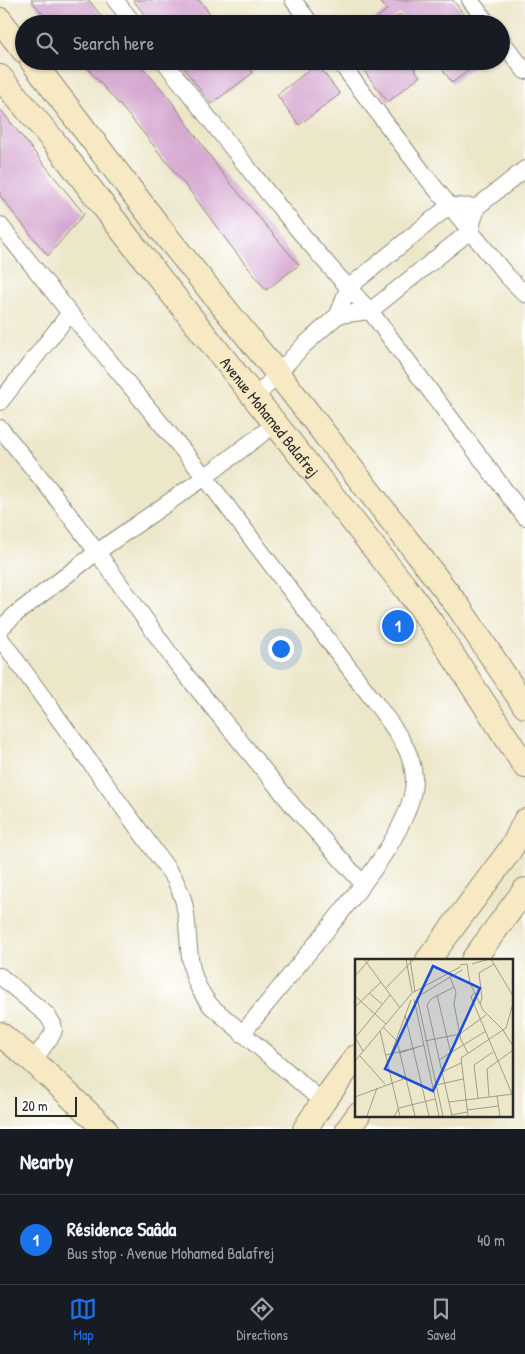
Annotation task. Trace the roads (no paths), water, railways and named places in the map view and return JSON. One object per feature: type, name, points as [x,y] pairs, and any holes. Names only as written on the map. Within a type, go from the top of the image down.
[{"type":"street","points":[[115,0],[127,15]]},
{"type":"street","points":[[470,0],[481,15]]},
{"type":"street","points":[[297,1],[306,15]]},
{"type":"street","points":[[0,20],[15,39]]},
{"type":"street","points":[[510,52],[525,71]]},
{"type":"street","name":"Avenue Mohamed Balafrej","points":[[39,70],[166,236],[278,374],[460,609],[525,706]]},
{"type":"street","points":[[171,70],[257,179],[348,288],[370,311],[525,517]]},
{"type":"street","points":[[346,70],[450,206],[507,276],[525,294]]},
{"type":"street","name":"Avenue Mohamed Balafrej","points":[[0,76],[52,139],[137,250],[416,602],[525,766]]},
{"type":"street","points":[[338,315],[370,311],[470,231],[477,207],[525,169]]},
{"type":"street","points":[[255,398],[303,346],[338,315],[348,288],[450,206],[477,207]]},
{"type":"street","points":[[0,225],[205,477],[398,734],[412,763],[414,789],[400,827],[363,884],[242,1034]]},
{"type":"street","points":[[0,402],[70,313]]},
{"type":"street","points":[[0,628],[97,552],[205,477],[275,424]]},
{"type":"street","points":[[0,428],[97,552],[177,664],[294,807],[363,884]]},
{"type":"street","points":[[0,638],[174,878],[181,892],[184,904],[192,969],[202,994],[211,1006],[242,1034],[322,1102]]},
{"type":"street","points":[[429,959],[508,853],[525,821]]},
{"type":"street","points":[[474,959],[525,890]]},
{"type":"street","points":[[0,976],[47,1015],[53,1024],[54,1030],[52,1035],[33,1061]]},
{"type":"street","points":[[0,1034],[33,1061],[105,1129]]},
{"type":"street","points":[[305,1129],[322,1102],[355,1058]]},
{"type":"street","points":[[348,1129],[357,1116]]},
{"type":"place","name":"Résidence Saâda","points":[[398,626]]}]
